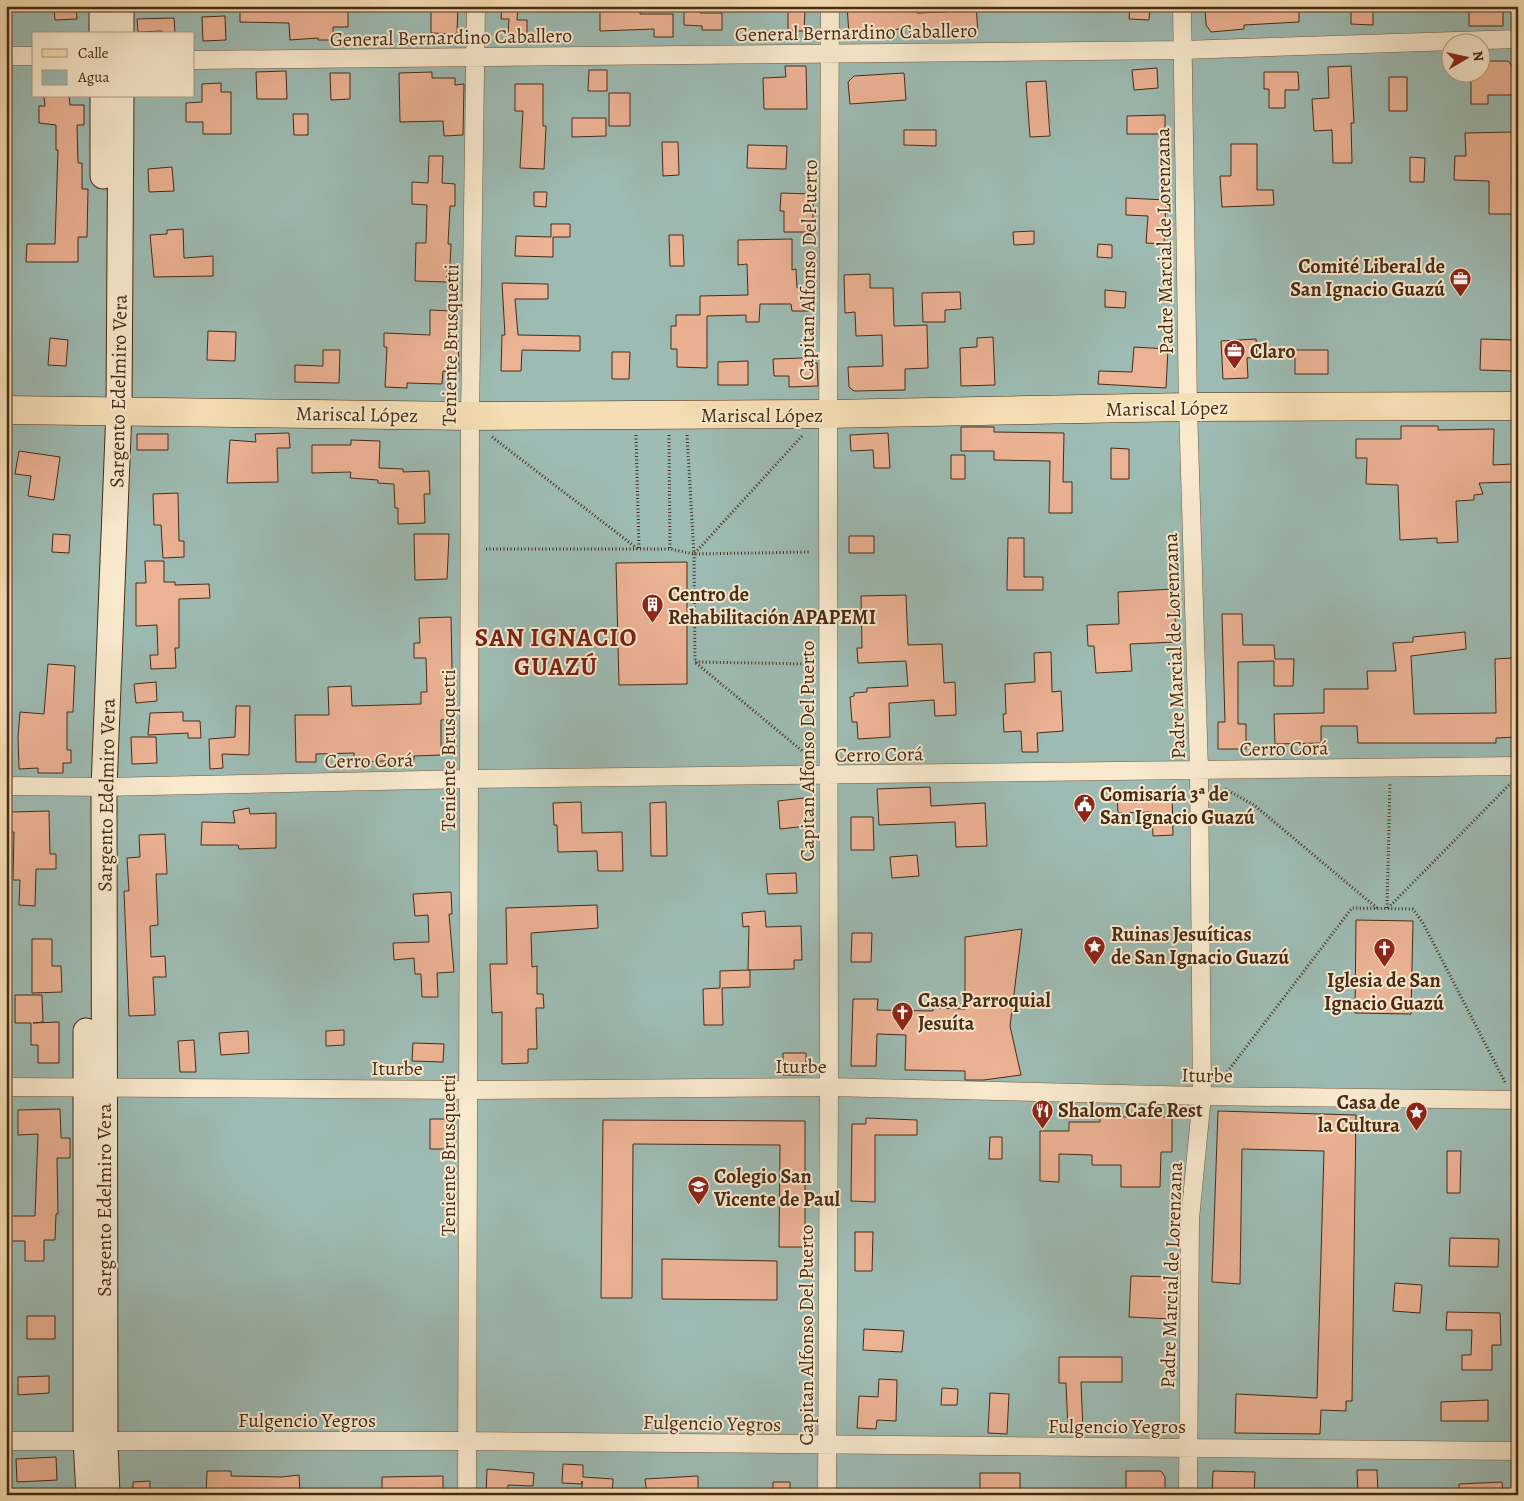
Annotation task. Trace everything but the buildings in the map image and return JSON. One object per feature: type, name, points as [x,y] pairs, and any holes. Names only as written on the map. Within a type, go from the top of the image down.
[{"type":"main road","name":"Mariscal López","points":[[6,410],[111,410],[477,424],[817,422],[1188,407],[1518,406]]},
{"type":"street","points":[[102,6],[102,32]]},
{"type":"street","points":[[121,6],[121,32]]},
{"type":"street","name":"Teniente Brusquetti","points":[[467,1495],[469,779],[477,424],[476,6]]},
{"type":"street","name":"Capitan Alfonso Del Puerto","points":[[827,1495],[828,776],[817,422],[831,53],[830,6]]},
{"type":"street","name":"Padre Marcial de Lorenzana","points":[[1182,6],[1188,407],[1199,770],[1202,1096],[1190,1218],[1188,1495]]},
{"type":"street","name":"General Bernardino Caballero","points":[[195,60],[1182,50],[1518,39]]},
{"type":"street","points":[[6,56],[32,56]]},
{"type":"street","name":"Sargento Edelmiro Vera","points":[[103,98],[111,410]]},
{"type":"street","name":"Sargento Edelmiro Vera","points":[[88,1495],[95,1441],[94,1088],[97,787],[121,98]]},
{"type":"street","name":"Cerro Corá","points":[[6,786],[97,787],[469,779],[1518,766]]},
{"type":"street","name":"Iturbe","points":[[6,1087],[469,1090],[829,1087],[1202,1096],[1518,1100]]},
{"type":"street","name":"Fulgencio Yegros","points":[[6,1441],[468,1440],[1518,1451]]},
{"type":"street","name":"Sargento Edelmiro Vera","points":[[95,1441],[107,1495]]},
{"type":"path","points":[[694,554],[817,422]]},
{"type":"path","points":[[477,424],[638,549]]},
{"type":"path","points":[[636,431],[638,549]]},
{"type":"path","points":[[669,432],[670,550]]},
{"type":"path","points":[[686,432],[694,554],[695,662]]},
{"type":"path","points":[[483,549],[638,549],[670,550],[694,554],[810,552]]},
{"type":"path","points":[[695,662],[812,664]]},
{"type":"path","points":[[695,662],[813,759]]},
{"type":"path","points":[[1387,909],[1389,768]]},
{"type":"path","points":[[1387,909],[1511,783]]},
{"type":"path","points":[[1225,789],[1254,805],[1377,908]]},
{"type":"path","points":[[1221,1080],[1352,908],[1377,908],[1413,909],[1423,923],[1506,1084]]},
{"type":"water","points":[[6,6],[1518,6],[1518,1495],[6,1495]]},
{"type":"place","name":"Comité Liberal de San Ignacio Guazú","points":[[1461,297]]},
{"type":"place","name":"Claro","points":[[1234,370]]},
{"type":"place","name":"Centro de Rehabilitación APAPEMI","points":[[652,624]]},
{"type":"place","name":"Comisaría 3ª de San Ignacio Guazú","points":[[1084,824]]},
{"type":"place","name":"Ruinas Jesuíticas de San Ignacio Guazú","points":[[1095,965]]},
{"type":"place","name":"Iglesia de San Ignacio Guazú","points":[[1384,967]]},
{"type":"place","name":"Casa Parroquial Jesuíta","points":[[902,1031]]},
{"type":"place","name":"Shalom Cafe Rest","points":[[1042,1129]]},
{"type":"place","name":"Casa de la Cultura","points":[[1416,1132]]},
{"type":"place","name":"Colegio San Vicente de Paul","points":[[698,1206]]},
{"type":"district","name":"SAN IGNACIO GUAZÚ","points":[[556,652]]}]
